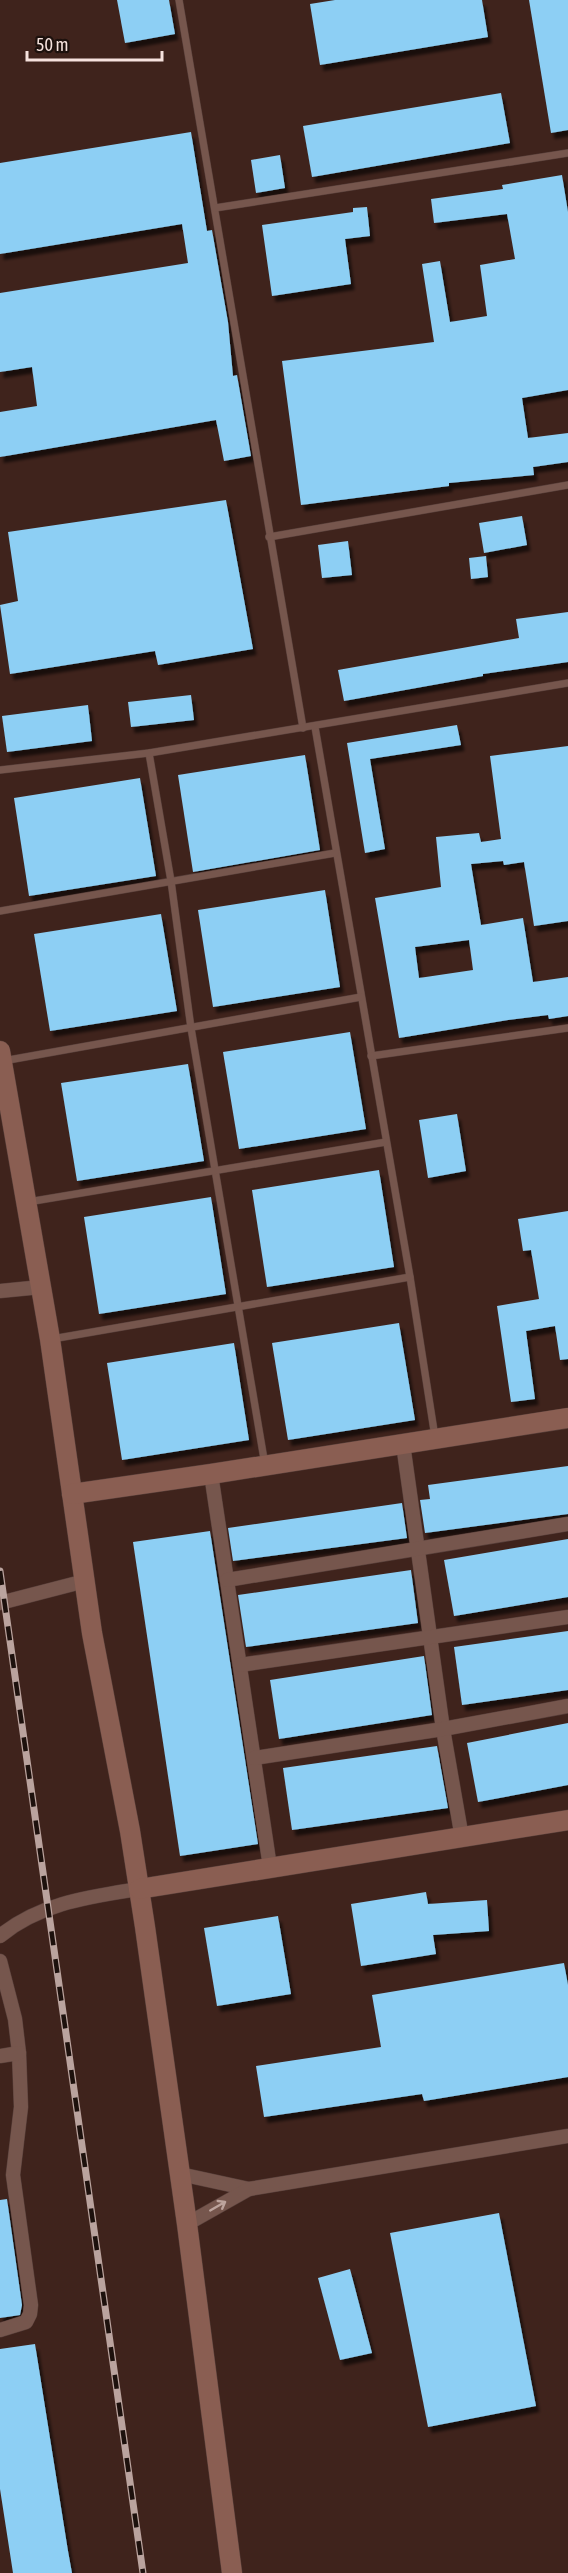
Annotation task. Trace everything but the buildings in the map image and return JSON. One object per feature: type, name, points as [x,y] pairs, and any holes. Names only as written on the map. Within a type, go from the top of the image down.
[{"type":"street","points":[[1,1056],[50,1339],[85,1581],[139,1888],[187,2224],[232,2573]]},
{"type":"street","points":[[0,1291],[40,1287]]},
{"type":"street","points":[[72,1494],[568,1418]]},
{"type":"street","points":[[403,1444],[443,1729],[462,1838]]},
{"type":"street","points":[[211,1474],[270,1867]]},
{"type":"street","points":[[227,1580],[568,1524]]},
{"type":"street","points":[[0,1603],[85,1581]]},
{"type":"street","points":[[240,1665],[431,1639],[568,1617]]},
{"type":"street","points":[[254,1758],[443,1729],[568,1706]]},
{"type":"street","points":[[0,1936],[20,1922],[49,1907],[82,1898],[568,1820]]},
{"type":"street","points":[[0,1961],[15,2019],[21,2108],[7,2177],[30,2314],[26,2322],[0,2330]]},
{"type":"street","points":[[0,2056],[19,2053]]},
{"type":"street","points":[[187,2224],[249,2189],[568,2136]]},
{"type":"street","points":[[180,2174],[249,2189]]},
{"type":"lane","points":[[179,0],[303,728]]},
{"type":"lane","points":[[215,208],[568,153]]},
{"type":"lane","points":[[269,537],[568,485]]},
{"type":"lane","points":[[0,770],[149,753],[568,683]]},
{"type":"lane","points":[[315,727],[410,1277],[435,1438]]},
{"type":"lane","points":[[149,753],[171,881],[191,1028],[265,1466]]},
{"type":"lane","points":[[0,910],[335,853]]},
{"type":"lane","points":[[1,1056],[191,1028],[361,997]]},
{"type":"lane","points":[[371,1056],[568,1028]]},
{"type":"lane","points":[[26,1202],[386,1142]]},
{"type":"lane","points":[[50,1339],[410,1277]]},
{"type":"railway","points":[[0,1571],[143,2573]]}]
